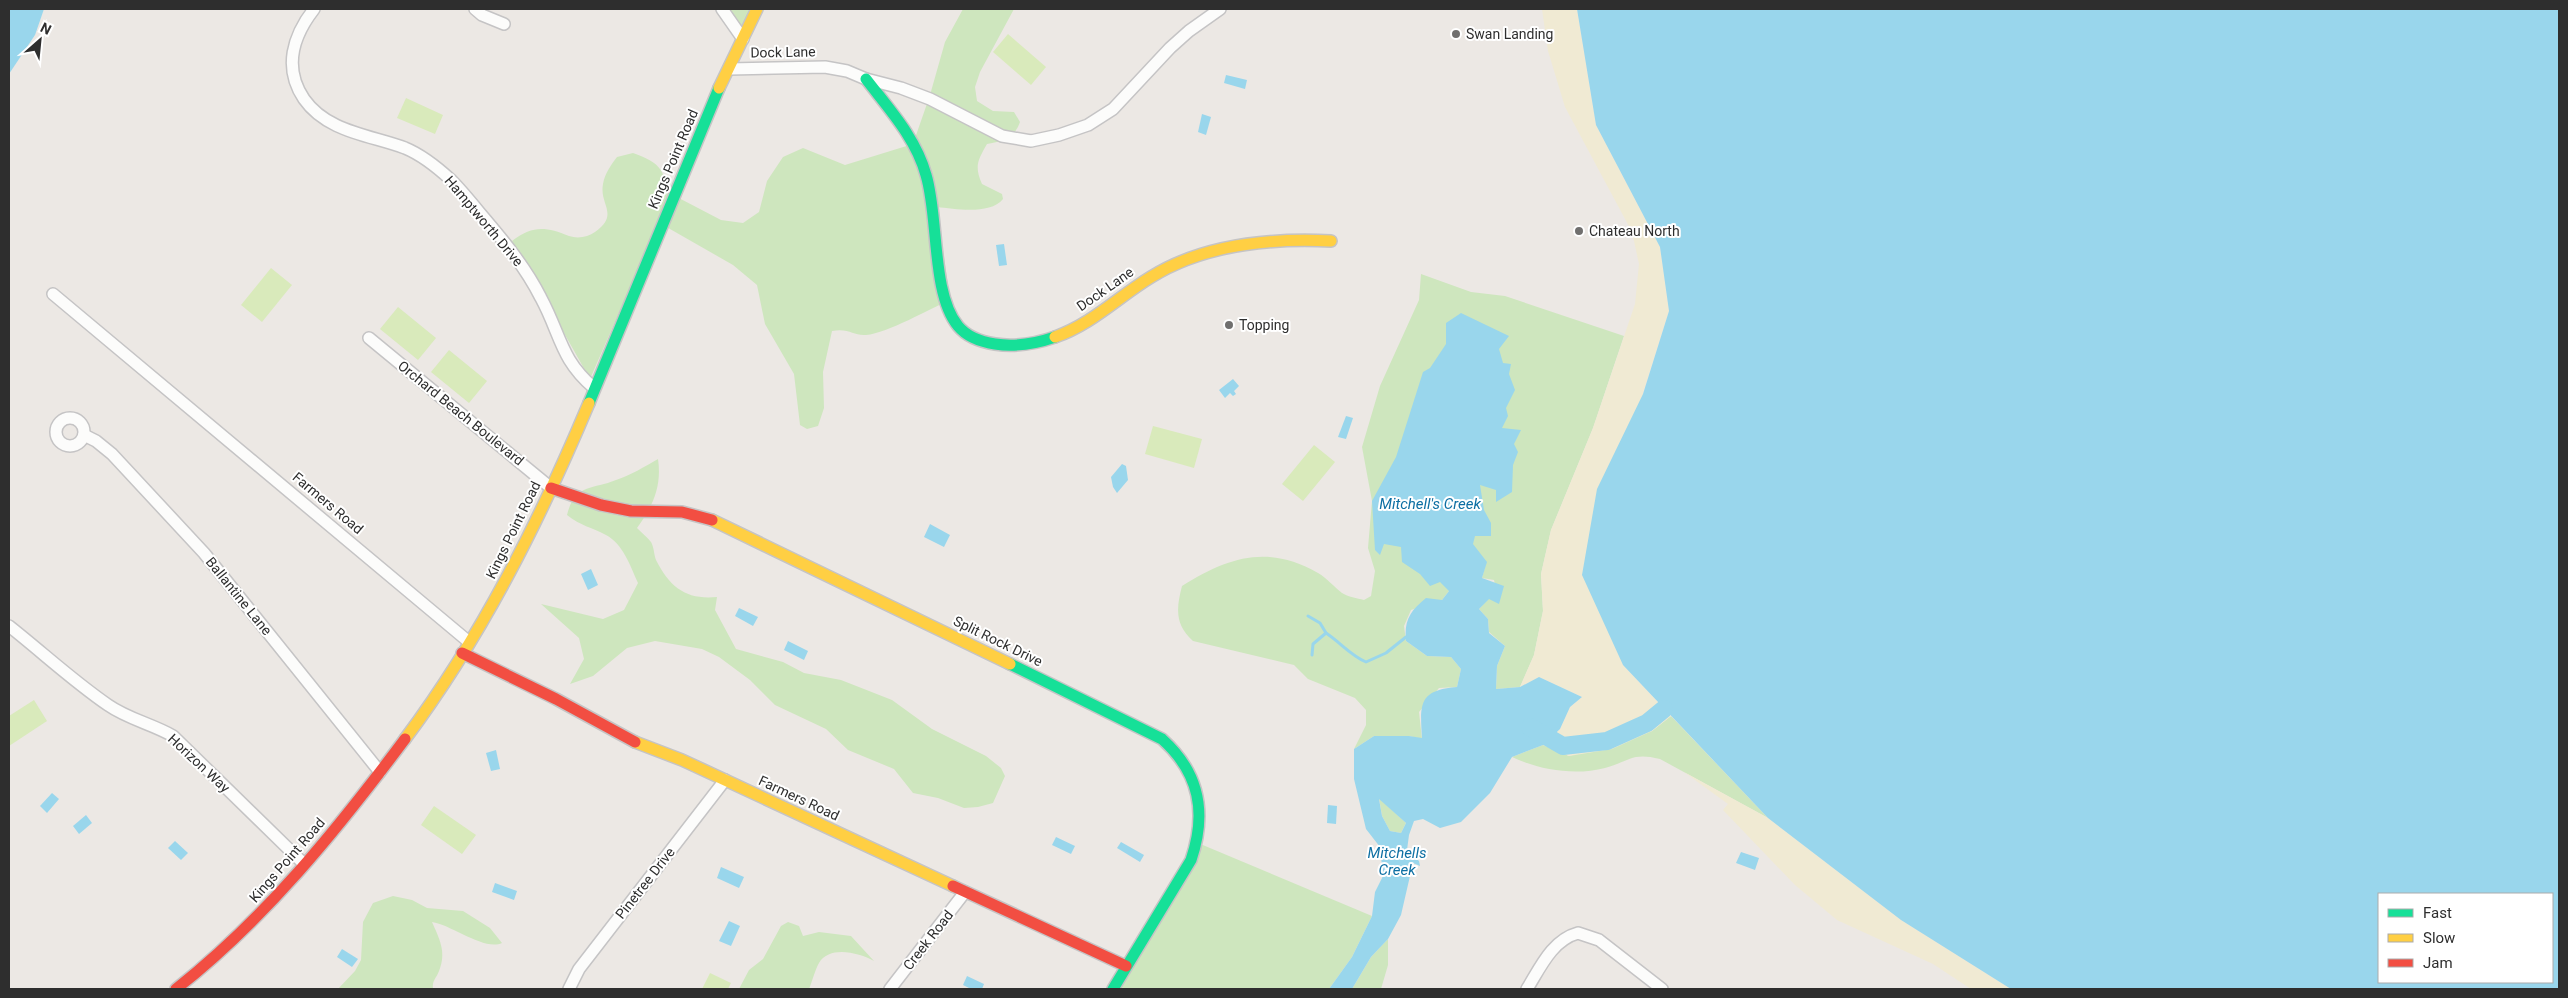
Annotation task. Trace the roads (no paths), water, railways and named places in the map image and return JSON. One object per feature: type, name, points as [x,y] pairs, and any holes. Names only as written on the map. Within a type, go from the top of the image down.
[{"type":"street","name":"Hamptworth Drive","points":[[314,9],[301,25],[292,49],[294,78],[304,99],[322,117],[344,130],[407,149],[433,164],[454,182],[529,276],[572,366],[594,388]]},
{"type":"street","points":[[475,9],[482,15],[504,24]]},
{"type":"street","points":[[722,9],[743,39]]},
{"type":"street","name":"Kings Point Road","points":[[176,989],[240,933],[357,804],[469,642],[526,544],[729,69],[757,9]]},
{"type":"street","name":"Dock Lane","points":[[729,69],[825,67],[847,71],[866,79],[930,99],[1002,136],[1031,141],[1059,135],[1088,125],[1114,109],[1170,48],[1189,31],[1220,9]]},
{"type":"street","name":"Dock Lane","points":[[866,79],[905,130],[920,157],[931,192],[946,303],[959,327],[979,340],[994,344],[1013,345],[1055,336],[1100,314],[1157,272],[1212,252],[1268,239],[1295,238],[1331,241]]},
{"type":"street","name":"Farmers Road","points":[[53,294],[469,642]]},
{"type":"street","name":"Orchard Beach Boulevard","points":[[369,338],[551,488]]},
{"type":"street","name":"Ballantine Lane","points":[[84,435],[96,441],[112,454],[204,554],[380,772]]},
{"type":"street","name":"Split Rock Drive","points":[[551,488],[601,505],[631,510],[682,512],[712,520],[1107,710],[1163,740],[1184,762],[1196,788],[1200,814],[1199,841],[1191,860],[1113,989]]},
{"type":"street","name":"Horizon Way","points":[[9,626],[108,706],[132,718],[158,727],[173,736],[304,864]]},
{"type":"street","name":"Farmers Road","points":[[462,653],[556,699],[631,741],[682,760],[1126,966]]},
{"type":"street","name":"Pinetree Drive","points":[[569,989],[579,969],[725,780]]},
{"type":"street","name":"Creek Road","points":[[890,989],[965,892]]},
{"type":"street","points":[[1527,989],[1550,952],[1561,940],[1582,934],[1599,940],[1662,989]]},
{"type":"water","points":[[9,9],[44,9],[35,35],[9,74]]},
{"type":"water","points":[[1577,9],[2559,9],[2559,989],[2011,989],[1901,920],[1768,818],[1623,665],[1582,575],[1597,489],[1643,394],[1669,311],[1660,247],[1596,125]]},
{"type":"water","points":[[1226,75],[1247,80],[1245,89],[1224,83]]},
{"type":"water","points":[[1202,114],[1211,117],[1206,135],[1198,132]]},
{"type":"water","points":[[1004,244],[1007,265],[999,266],[996,245]]},
{"type":"water","name":"Mitchell's Creek","points":[[1461,313],[1509,336],[1499,349],[1503,363],[1511,364],[1509,374],[1515,390],[1506,408],[1508,416],[1502,428],[1521,430],[1514,444],[1518,452],[1513,465],[1512,492],[1496,502],[1496,490],[1480,485],[1484,510],[1491,523],[1491,536],[1475,536],[1473,544],[1487,562],[1482,578],[1504,586],[1499,604],[1489,599],[1479,609],[1488,619],[1489,633],[1505,646],[1497,666],[1496,689],[1520,687],[1539,677],[1582,697],[1570,707],[1560,729],[1543,745],[1512,757],[1490,793],[1461,822],[1440,828],[1423,819],[1414,821],[1409,835],[1407,850],[1419,861],[1420,866],[1413,863],[1401,915],[1388,939],[1371,957],[1352,989],[1329,989],[1352,957],[1372,916],[1375,892],[1383,876],[1380,847],[1366,829],[1354,779],[1354,749],[1374,736],[1422,738],[1421,717],[1424,701],[1435,692],[1457,687],[1461,669],[1451,657],[1427,656],[1406,641],[1407,622],[1416,607],[1426,598],[1442,600],[1449,591],[1440,582],[1430,586],[1420,574],[1402,562],[1401,547],[1384,544],[1380,555],[1375,550],[1372,501],[1396,457],[1423,372],[1430,368],[1446,344],[1446,323]],"holes":[[[1379,799],[1406,823],[1401,833],[1390,831],[1382,816]]]},
{"type":"water","points":[[1233,379],[1239,386],[1234,391],[1236,394],[1233,396],[1230,393],[1225,398],[1219,390]]},
{"type":"water","points":[[1346,416],[1353,418],[1346,439],[1338,437]]},
{"type":"water","points":[[1122,464],[1126,466],[1128,480],[1117,493],[1113,487],[1111,477]]},
{"type":"water","points":[[930,524],[950,535],[944,547],[924,537]]},
{"type":"water","points":[[591,569],[598,585],[588,590],[581,574]]},
{"type":"water","points":[[739,608],[758,617],[753,626],[735,616]]},
{"type":"water","points":[[788,641],[808,651],[804,660],[784,650]]},
{"type":"water","points":[[496,750],[500,769],[491,771],[486,753]]},
{"type":"water","points":[[52,793],[59,799],[47,813],[40,806]]},
{"type":"water","points":[[1328,805],[1337,806],[1336,824],[1327,823]]},
{"type":"water","points":[[86,815],[92,823],[79,834],[73,826]]},
{"type":"water","points":[[1056,837],[1075,846],[1071,854],[1052,845]]},
{"type":"water","points":[[175,841],[188,853],[181,860],[168,848]]},
{"type":"water","points":[[1121,842],[1144,855],[1140,862],[1117,848]]},
{"type":"water","points":[[1741,852],[1759,858],[1755,870],[1736,863]]},
{"type":"water","points":[[721,867],[744,877],[739,888],[717,878]]},
{"type":"water","points":[[495,883],[517,891],[514,900],[492,892]]},
{"type":"water","points":[[729,921],[740,926],[731,946],[719,941]]},
{"type":"water","points":[[342,949],[358,959],[352,967],[337,957]]},
{"type":"water","points":[[967,976],[984,984],[982,989],[971,989],[963,985]]},
{"type":"waterway","points":[[1308,616],[1320,623],[1326,633]]},
{"type":"waterway","points":[[1312,655],[1313,644],[1326,633],[1355,656],[1366,662],[1386,653],[1406,637]]},
{"type":"waterway","name":"Mitchell's Creek","points":[[1530,727],[1563,746],[1607,741],[1647,723],[1664,709]]},
{"type":"place","name":"Swan Landing","points":[[1456,34]]},
{"type":"place","name":"Chateau North","points":[[1579,231]]},
{"type":"place","name":"Topping","points":[[1229,325]]},
{"type":"water label","name":"Mitchells Creek","points":[[1397,862]]}]
